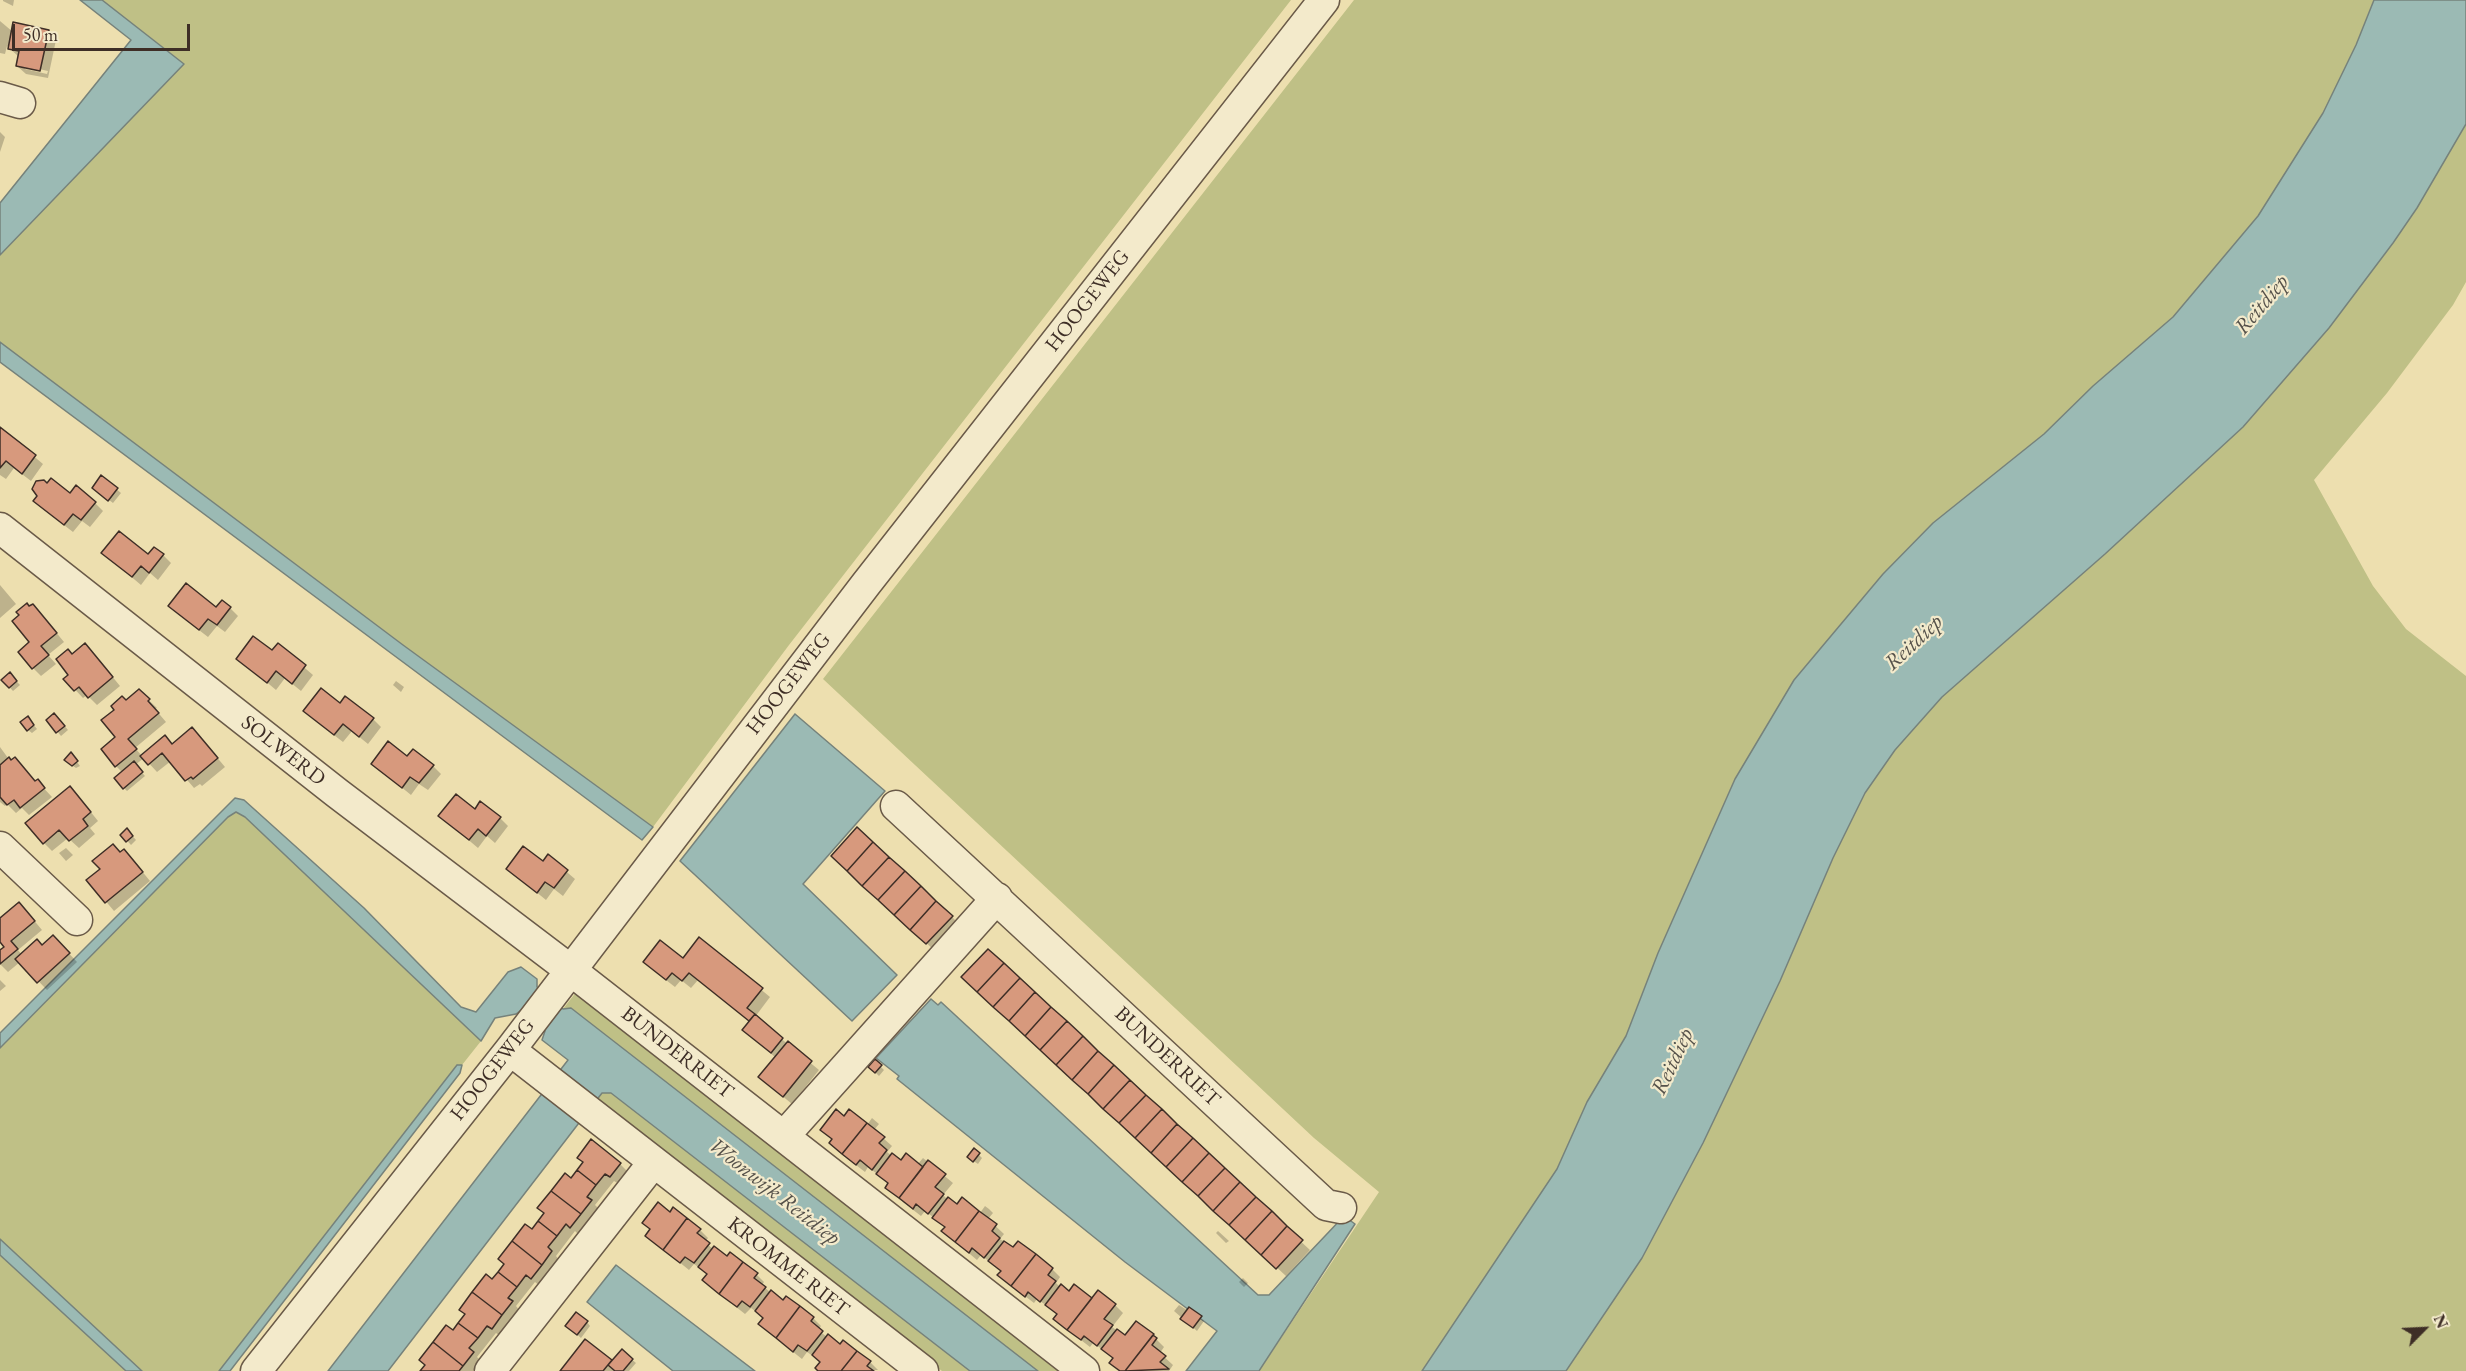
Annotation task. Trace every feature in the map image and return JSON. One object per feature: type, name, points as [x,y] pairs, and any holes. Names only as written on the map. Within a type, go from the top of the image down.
[{"type":"street","name":"HOOGEWEG","points":[[256,1371],[516,1042],[881,565],[1324,0]]},
{"type":"street","name":"SOLWERD","points":[[0,528],[337,793],[563,980]]},
{"type":"street","name":"BUNDERRIET","points":[[896,806],[1326,1205],[1341,1208]]},
{"type":"street","points":[[0,847],[78,920]]},
{"type":"street","points":[[784,1136],[997,898]]},
{"type":"street","name":"BUNDERRIET","points":[[563,980],[784,1136],[1084,1371]]},
{"type":"street","name":"KROMME RIET","points":[[516,1042],[542,1074],[923,1371]]},
{"type":"street","points":[[501,1367],[653,1162]]},
{"type":"green space","points":[[102,0],[1291,0],[789,645],[653,827],[403,645],[0,342],[0,255],[184,64]]},
{"type":"green space","points":[[1354,0],[2374,0],[2356,45],[2323,113],[2258,216],[2173,317],[2093,386],[2044,434],[1933,523],[1883,574],[1794,680],[1735,779],[1658,953],[1626,1036],[1587,1102],[1557,1169],[1422,1371],[1259,1371],[1379,1192],[1314,1138],[823,679]]},
{"type":"green space","points":[[2466,124],[2466,282],[2453,305],[2387,393],[2314,480],[2373,586],[2406,629],[2466,676],[2466,1371],[1566,1371],[1642,1258],[1703,1143],[1780,981],[1833,858],[1865,793],[1895,750],[1942,697],[2105,554],[2243,427],[2329,328],[2393,243],[2417,208]]},
{"type":"green space","points":[[236,812],[245,817],[481,1041],[462,1065],[457,1065],[219,1371],[142,1371],[0,1239],[0,1048],[228,817]]},
{"type":"green space","points":[[577,991],[1063,1371],[1038,1371],[571,1008],[563,1009]]},
{"type":"green space","points":[[602,1093],[611,1093],[970,1371],[942,1371],[597,1103],[596,1098]]},
{"type":"green space","points":[[0,1255],[126,1371],[0,1371]]},
{"type":"water","points":[[80,0],[102,0],[184,64],[0,255],[0,203],[131,40]]},
{"type":"water","name":"Reitdiep","points":[[2374,0],[2466,0],[2466,124],[2417,208],[2393,243],[2329,328],[2243,427],[2105,554],[1942,697],[1895,750],[1865,793],[1833,858],[1780,981],[1703,1143],[1642,1258],[1566,1371],[1422,1371],[1557,1169],[1587,1102],[1626,1036],[1658,953],[1735,779],[1794,680],[1883,574],[1933,523],[2044,434],[2093,386],[2173,317],[2258,216],[2323,113],[2356,45]]},
{"type":"water","points":[[0,342],[403,645],[653,827],[642,840],[0,362]]},
{"type":"water","points":[[795,714],[885,791],[803,884],[897,975],[852,1021],[680,861]]},
{"type":"water","name":"Woonwijk Reitdiep","points":[[235,798],[244,800],[364,908],[461,1007],[476,1012],[508,972],[521,967],[537,979],[537,987],[563,1009],[571,1008],[1038,1371],[970,1371],[611,1093],[602,1093],[388,1371],[328,1371],[568,1060],[542,1040],[545,1031],[520,1011],[516,1014],[495,1018],[481,1041],[245,817],[236,812],[228,817],[0,1048],[0,1033]]},
{"type":"water","points":[[931,999],[938,1005],[941,1002],[1258,1295],[1269,1295],[1344,1216],[1355,1224],[1259,1371],[1186,1371],[1217,1331],[1125,1262],[897,1079],[899,1076],[876,1058]]},
{"type":"water","points":[[457,1065],[462,1065],[460,1073],[230,1371],[219,1371]]},
{"type":"water","points":[[0,1239],[142,1371],[126,1371],[0,1255]]},
{"type":"water","points":[[616,1265],[755,1371],[673,1371],[587,1302]]},
{"type":"building","points":[[13,22],[49,30],[40,71],[16,66],[19,51],[8,49]]},
{"type":"building","points":[[0,427],[36,455],[22,474],[6,461],[0,468]]},
{"type":"building","points":[[101,475],[118,488],[108,501],[92,488]]},
{"type":"building","points":[[51,478],[70,493],[76,485],[96,502],[81,520],[73,514],[64,525],[33,501],[37,496],[32,489],[36,481],[44,480],[47,483]]},
{"type":"building","points":[[119,531],[148,554],[154,547],[164,554],[149,573],[141,566],[132,577],[101,553]]},
{"type":"building","points":[[186,583],[216,607],[222,600],[231,607],[217,625],[208,619],[199,630],[168,606]]},
{"type":"building","points":[[27,603],[29,606],[33,604],[57,633],[41,646],[49,655],[32,669],[18,652],[29,642],[12,621],[19,615],[16,612]]},
{"type":"building","points":[[253,636],[272,650],[278,643],[306,665],[292,684],[276,671],[267,683],[236,659]]},
{"type":"building","points":[[85,643],[113,677],[88,698],[79,687],[74,691],[63,679],[68,675],[56,659],[68,649],[72,654]]},
{"type":"building","points":[[10,672],[17,681],[9,688],[1,680]]},
{"type":"building","points":[[321,688],[340,703],[345,696],[374,718],[359,737],[343,724],[334,735],[303,711]]},
{"type":"building","points":[[139,689],[150,699],[148,701],[159,713],[128,739],[137,749],[115,767],[101,749],[115,737],[101,720],[114,710],[111,706],[122,696],[126,700]]},
{"type":"building","points":[[54,713],[65,726],[56,733],[46,720]]},
{"type":"building","points":[[28,716],[34,725],[27,731],[20,722]]},
{"type":"building","points":[[192,727],[218,758],[193,779],[191,777],[185,781],[162,753],[148,765],[140,756],[165,735],[172,744]]},
{"type":"building","points":[[388,741],[407,756],[413,749],[434,765],[419,783],[410,777],[402,788],[371,764]]},
{"type":"building","points":[[71,752],[78,761],[72,766],[64,760]]},
{"type":"building","points":[[9,757],[11,760],[15,757],[35,781],[38,779],[45,788],[20,808],[14,800],[7,805],[0,797],[0,765]]},
{"type":"building","points":[[134,761],[143,772],[123,789],[114,778]]},
{"type":"building","points":[[70,786],[91,812],[83,819],[88,826],[69,841],[59,830],[43,844],[25,823]]},
{"type":"building","points":[[456,794],[475,809],[480,801],[501,817],[486,836],[478,829],[469,840],[438,816]]},
{"type":"building","points":[[857,827],[873,842],[847,871],[831,856]]},
{"type":"building","points":[[127,828],[133,836],[126,842],[120,835]]},
{"type":"building","points":[[873,842],[889,857],[862,886],[847,871]]},
{"type":"building","points":[[113,844],[120,852],[124,849],[143,872],[105,903],[86,880],[100,869],[92,861]]},
{"type":"building","points":[[523,846],[543,861],[548,854],[568,870],[554,888],[545,882],[537,893],[506,869]]},
{"type":"building","points":[[889,857],[905,871],[878,900],[862,886]]},
{"type":"building","points":[[905,871],[921,886],[894,915],[878,900]]},
{"type":"building","points":[[921,886],[936,901],[910,930],[894,915]]},
{"type":"building","points":[[936,901],[953,916],[926,944],[910,930]]},
{"type":"building","points":[[19,902],[35,921],[11,941],[18,949],[0,964],[0,950],[4,947],[0,942],[0,918]]},
{"type":"building","points":[[53,935],[70,953],[37,983],[15,959],[37,939],[42,945]]},
{"type":"building","points":[[699,937],[763,988],[747,1008],[755,1014],[749,1021],[689,973],[682,981],[672,973],[666,980],[643,962],[660,940],[683,958]]},
{"type":"building","points":[[988,949],[1004,963],[977,992],[961,977]]},
{"type":"building","points":[[1004,963],[1020,978],[993,1007],[977,992]]},
{"type":"building","points":[[1020,978],[1035,992],[1009,1021],[993,1007]]},
{"type":"building","points":[[1035,992],[1051,1007],[1025,1036],[1009,1021]]},
{"type":"building","points":[[1051,1007],[1067,1021],[1040,1050],[1025,1036]]},
{"type":"building","points":[[755,1014],[783,1038],[771,1053],[742,1030]]},
{"type":"building","points":[[1067,1021],[1083,1036],[1056,1065],[1040,1050]]},
{"type":"building","points":[[1083,1036],[1098,1051],[1072,1080],[1056,1065]]},
{"type":"building","points":[[788,1041],[812,1061],[783,1097],[758,1077]]},
{"type":"building","points":[[1098,1051],[1114,1065],[1088,1094],[1072,1080]]},
{"type":"building","points":[[875,1059],[882,1065],[875,1073],[868,1067]]},
{"type":"building","points":[[1114,1065],[1130,1080],[1103,1109],[1088,1094]]},
{"type":"building","points":[[1130,1080],[1146,1095],[1119,1123],[1103,1109]]},
{"type":"building","points":[[1146,1095],[1162,1109],[1135,1138],[1119,1123]]},
{"type":"building","points":[[836,1109],[844,1116],[849,1109],[867,1123],[842,1154],[829,1143],[832,1139],[820,1130]]},
{"type":"building","points":[[1162,1109],[1177,1124],[1151,1153],[1135,1138]]},
{"type":"building","points":[[867,1123],[885,1137],[879,1143],[887,1150],[872,1170],[860,1160],[856,1165],[842,1154]]},
{"type":"building","points":[[1177,1124],[1193,1138],[1166,1167],[1151,1153]]},
{"type":"building","points":[[1193,1138],[1209,1153],[1182,1182],[1166,1167]]},
{"type":"building","points":[[591,1139],[621,1163],[610,1177],[605,1174],[596,1185],[577,1170],[583,1162],[577,1158]]},
{"type":"building","points":[[974,1148],[980,1153],[973,1162],[967,1157]]},
{"type":"building","points":[[892,1153],[901,1160],[906,1153],[923,1167],[899,1198],[885,1188],[888,1183],[876,1174]]},
{"type":"building","points":[[1209,1153],[1225,1168],[1198,1196],[1182,1182]]},
{"type":"building","points":[[928,1160],[946,1174],[935,1187],[944,1194],[928,1214],[916,1204],[913,1209],[899,1198]]},
{"type":"building","points":[[1225,1168],[1240,1182],[1213,1211],[1198,1196]]},
{"type":"building","points":[[577,1170],[596,1185],[587,1197],[592,1200],[581,1214],[551,1191],[565,1173],[571,1178]]},
{"type":"building","points":[[1240,1182],[1256,1197],[1229,1225],[1213,1211]]},
{"type":"building","points":[[551,1191],[581,1214],[570,1228],[566,1224],[557,1236],[538,1221],[544,1213],[537,1208]]},
{"type":"building","points":[[948,1197],[957,1204],[962,1197],[979,1211],[955,1242],[941,1231],[945,1227],[932,1218]]},
{"type":"building","points":[[1256,1197],[1272,1211],[1245,1240],[1229,1225]]},
{"type":"building","points":[[658,1202],[670,1212],[673,1207],[687,1218],[663,1250],[645,1236],[650,1229],[642,1223]]},
{"type":"building","points":[[979,1211],[997,1224],[992,1231],[1000,1238],[984,1258],[972,1248],[969,1253],[955,1242]]},
{"type":"building","points":[[1272,1211],[1287,1226],[1261,1255],[1245,1240]]},
{"type":"building","points":[[687,1218],[701,1229],[697,1233],[710,1243],[694,1263],[685,1257],[680,1263],[663,1250]]},
{"type":"building","points":[[538,1221],[557,1236],[548,1247],[552,1251],[542,1265],[512,1241],[525,1224],[532,1229]]},
{"type":"building","points":[[1287,1226],[1303,1240],[1276,1269],[1261,1255]]},
{"type":"building","points":[[512,1241],[542,1265],[531,1279],[526,1275],[517,1287],[498,1272],[504,1264],[498,1259]]},
{"type":"building","points":[[1004,1241],[1013,1247],[1018,1241],[1036,1254],[1011,1286],[997,1275],[1001,1271],[988,1261]]},
{"type":"building","points":[[714,1246],[727,1256],[730,1252],[743,1262],[719,1294],[702,1280],[707,1274],[698,1267]]},
{"type":"building","points":[[1036,1254],[1053,1268],[1048,1275],[1056,1281],[1040,1302],[1028,1292],[1025,1297],[1011,1286]]},
{"type":"building","points":[[743,1262],[758,1273],[754,1278],[766,1287],[750,1307],[742,1301],[737,1307],[719,1294]]},
{"type":"building","points":[[498,1272],[517,1287],[508,1298],[513,1301],[502,1315],[472,1292],[486,1274],[492,1279]]},
{"type":"building","points":[[1061,1284],[1069,1291],[1074,1284],[1092,1298],[1067,1330],[1053,1319],[1057,1314],[1045,1305]]},
{"type":"building","points":[[771,1290],[783,1300],[786,1296],[800,1306],[776,1338],[758,1324],[763,1318],[755,1311]]},
{"type":"building","points":[[1098,1290],[1116,1304],[1104,1319],[1113,1325],[1097,1346],[1084,1336],[1081,1340],[1067,1330]]},
{"type":"building","points":[[472,1292],[502,1315],[492,1329],[487,1326],[478,1338],[458,1323],[465,1314],[459,1310]]},
{"type":"building","points":[[800,1306],[814,1317],[811,1321],[823,1331],[807,1351],[798,1345],[793,1352],[776,1338]]},
{"type":"building","points":[[1189,1307],[1202,1316],[1193,1328],[1180,1319]]},
{"type":"building","points":[[576,1312],[588,1321],[577,1335],[565,1326]]},
{"type":"building","points":[[1136,1321],[1154,1334],[1125,1371],[1120,1371],[1109,1363],[1113,1358],[1101,1349],[1117,1329],[1125,1335]]},
{"type":"building","points":[[458,1323],[478,1338],[469,1348],[474,1352],[463,1366],[433,1342],[446,1325],[453,1330]]},
{"type":"building","points":[[828,1334],[840,1344],[843,1340],[857,1351],[841,1371],[818,1371],[815,1368],[820,1362],[812,1355]]},
{"type":"building","points":[[1153,1335],[1157,1338],[1152,1345],[1166,1356],[1160,1362],[1169,1369],[1125,1371]]},
{"type":"building","points":[[585,1339],[612,1360],[603,1371],[560,1371]]},
{"type":"building","points":[[433,1342],[463,1366],[459,1371],[420,1371],[425,1365],[419,1360]]},
{"type":"building","points":[[622,1349],[633,1359],[623,1371],[615,1371],[608,1365]]},
{"type":"building","points":[[857,1351],[871,1361],[867,1366],[874,1371],[841,1371]]}]
